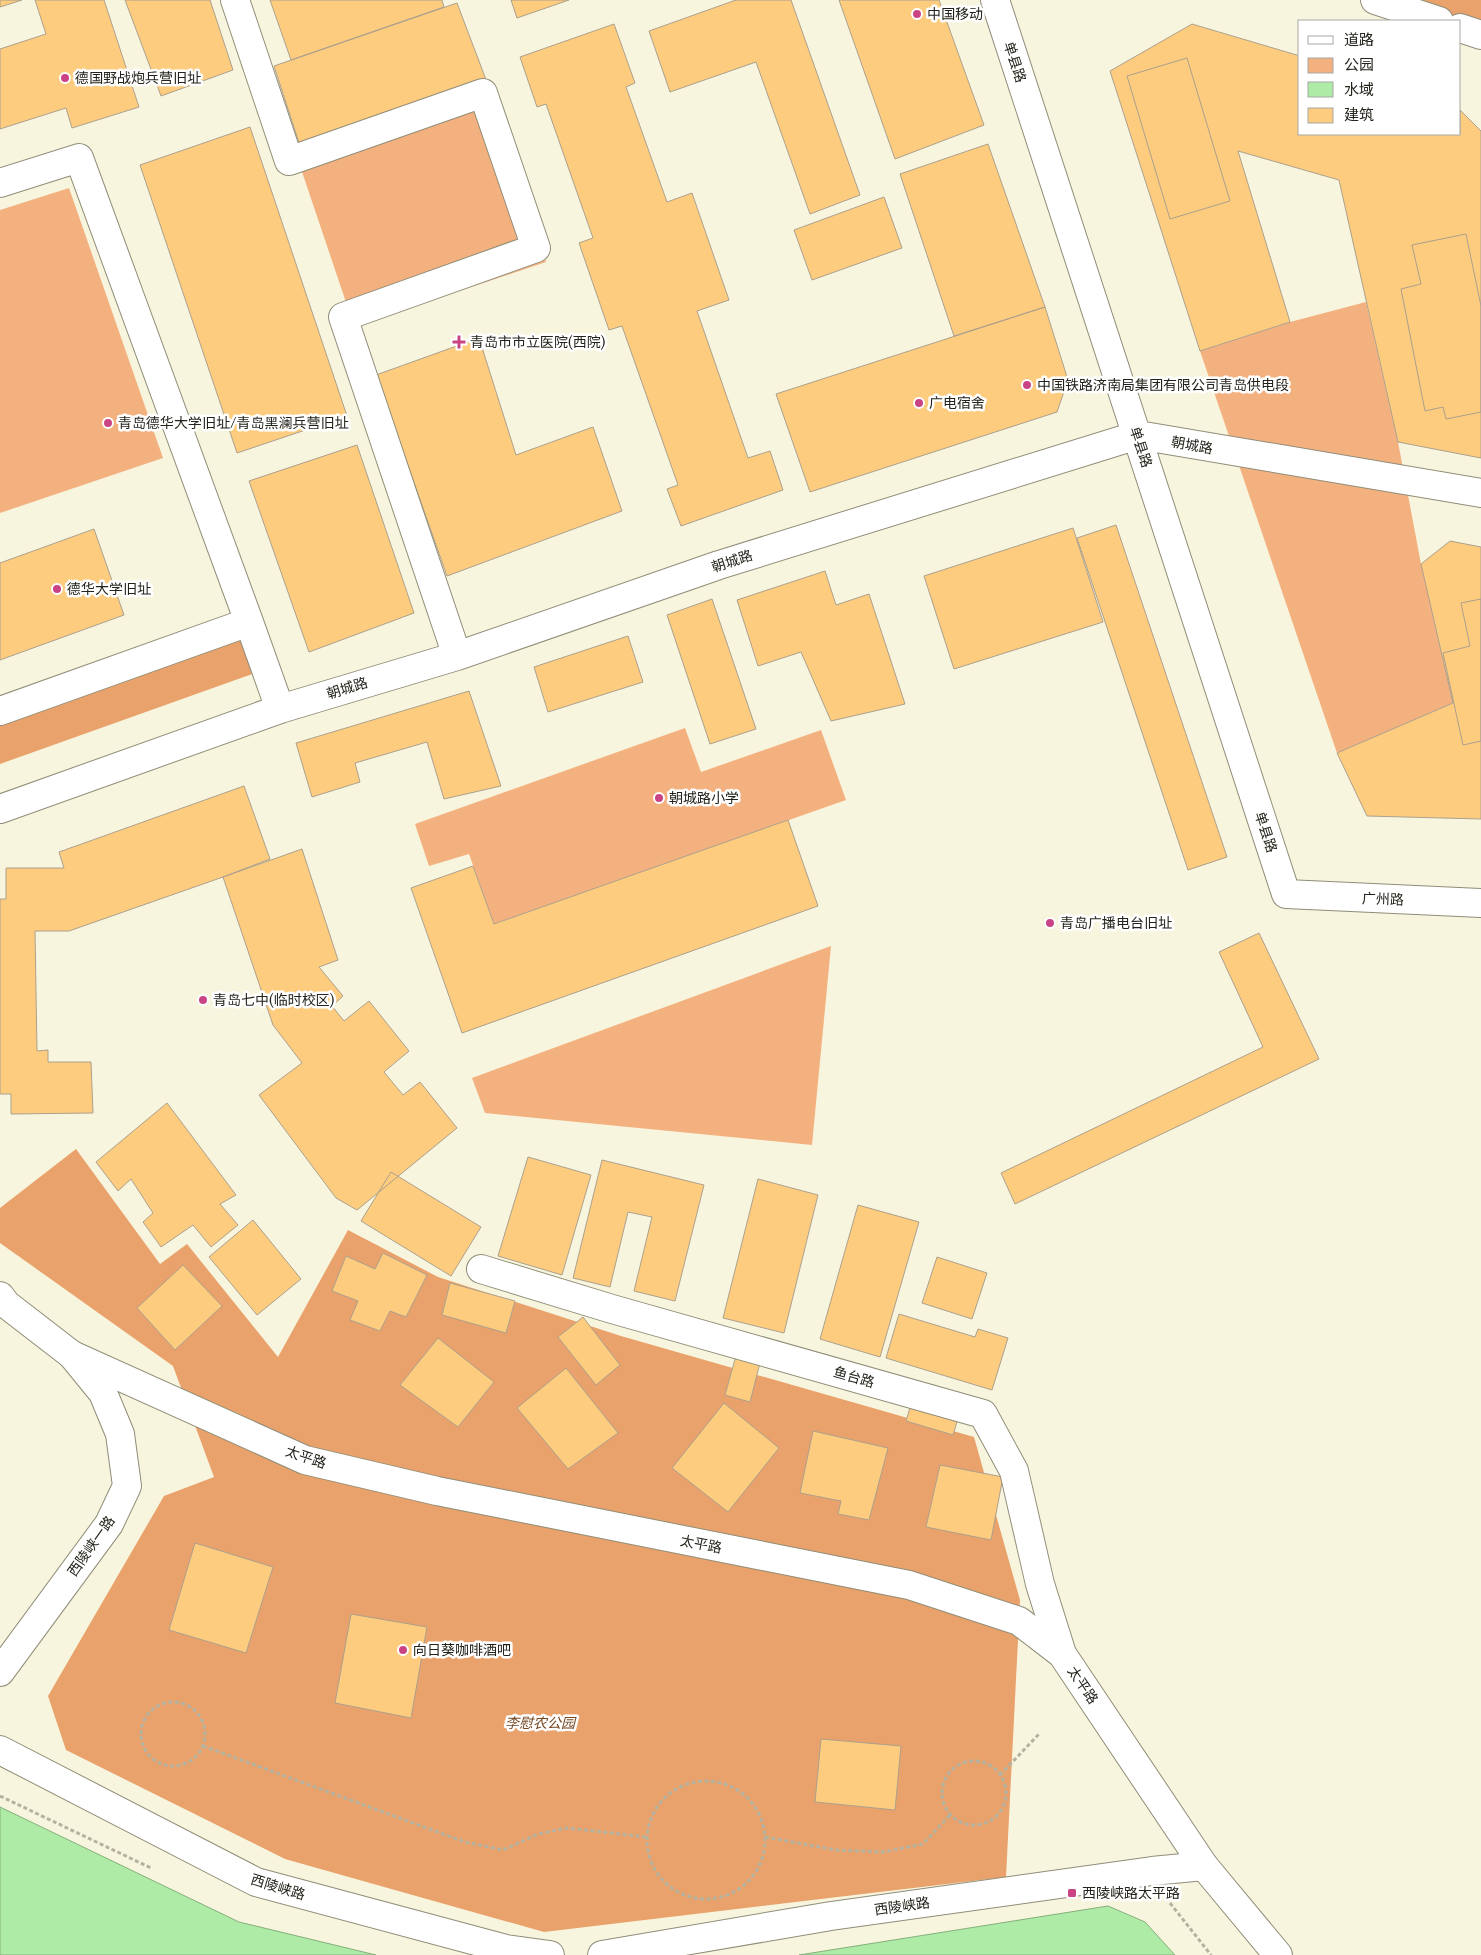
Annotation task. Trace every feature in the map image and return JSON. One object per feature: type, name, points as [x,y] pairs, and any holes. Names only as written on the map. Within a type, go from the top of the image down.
[{"type":"street","points":[[236,0],[289,160],[483,93],[536,248],[343,317],[457,656]]},
{"type":"street","name":"单县路","points":[[995,0],[1286,894]]},
{"type":"street","points":[[1376,0],[1436,20]]},
{"type":"street","points":[[1461,28],[1481,35]]},
{"type":"street","points":[[0,183],[79,158],[280,709]]},
{"type":"street","name":"朝城路","points":[[0,810],[280,709],[457,656],[719,565],[1138,436],[1481,493]]},
{"type":"street","points":[[0,711],[249,622]]},
{"type":"street","name":"广州路","points":[[1286,894],[1481,903]]},
{"type":"street","name":"鱼台路","points":[[481,1269],[612,1309],[983,1414],[1014,1471],[1040,1584],[1062,1654]]},
{"type":"street","name":"太平路","points":[[0,1296],[6,1304],[72,1355],[305,1460],[437,1491],[910,1585],[1019,1621],[1062,1654],[1204,1866],[1278,1955]]},
{"type":"street","name":"西陵峡一路","points":[[0,1672],[108,1524],[127,1486],[120,1434],[103,1393],[72,1355]]},
{"type":"street","name":"西陵峡路","points":[[0,1750],[256,1882],[506,1949],[550,1955]]},
{"type":"street","name":"西陵峡路","points":[[602,1955],[831,1916],[1204,1866]]},
{"type":"path","points":[[172,1701],[183,1703],[193,1708],[200,1715],[206,1736],[203,1746],[189,1762],[179,1766],[168,1766],[158,1763],[149,1756],[143,1747],[140,1737],[141,1725],[153,1708],[162,1703],[172,1701]]},
{"type":"path","points":[[1000,1774],[1039,1734]]},
{"type":"path","points":[[203,1746],[465,1842],[503,1850],[538,1834],[567,1828],[648,1837]]},
{"type":"path","points":[[973,1760],[984,1762],[1000,1774],[1005,1784],[1006,1795],[1004,1806],[998,1815],[980,1825],[969,1825],[959,1822],[950,1816],[941,1796],[942,1785],[946,1775],[953,1768],[962,1762],[973,1760]]},
{"type":"path","points":[[693,1782],[714,1782],[733,1788],[749,1800],[760,1818],[765,1838],[763,1856],[755,1873],[742,1887],[726,1896],[708,1900],[690,1898],[673,1890],[659,1877],[650,1861],[648,1837],[649,1823],[659,1804],[674,1790],[693,1782]]},
{"type":"path","points":[[765,1838],[836,1850],[883,1852],[923,1844],[950,1816]]},
{"type":"green space","points":[[1408,0],[1481,0],[1481,24]]},
{"type":"green space","points":[[488,98],[546,262],[354,326],[299,163]]},
{"type":"green space","points":[[69,188],[163,458],[0,513],[0,210]]},
{"type":"green space","points":[[1366,302],[1398,442],[1421,564],[1453,703],[1337,753],[1200,351],[1290,322]]},
{"type":"green space","points":[[240,630],[255,673],[0,764],[0,717]]},
{"type":"green space","points":[[685,728],[701,772],[821,730],[846,800],[494,924],[469,854],[429,866],[415,824]]},
{"type":"green space","points":[[831,946],[812,1145],[485,1113],[472,1078]]},
{"type":"green space","name":"李慰农公园","points":[[76,1149],[160,1264],[187,1244],[278,1357],[348,1230],[438,1277],[621,1336],[974,1437],[1020,1600],[1006,1877],[544,1932],[285,1859],[66,1750],[48,1696],[164,1496],[214,1477],[173,1366],[0,1243],[0,1208]]},
{"type":"water","points":[[0,1807],[239,1922],[376,1955],[0,1955]]},
{"type":"water","points":[[1108,1906],[1145,1922],[1175,1955],[799,1955]]},
{"type":"building","points":[[0,0],[22,0],[0,7]]},
{"type":"building","name":"德国野战炮兵营旧址","points":[[35,0],[104,0],[139,107],[72,128],[66,108],[0,129],[0,49],[46,34]]},
{"type":"building","points":[[125,0],[210,0],[233,70],[161,96]]},
{"type":"building","points":[[270,0],[442,0],[444,7],[291,60]]},
{"type":"building","points":[[511,0],[569,0],[517,18]]},
{"type":"building","points":[[736,0],[791,0],[860,195],[810,214],[756,62],[670,92],[649,31]]},
{"type":"building","points":[[839,0],[939,0],[984,125],[895,159]]},
{"type":"building","points":[[457,3],[488,85],[301,149],[274,66]]},
{"type":"building","points":[[614,24],[635,83],[626,87],[667,202],[692,193],[729,300],[697,311],[748,458],[770,451],[783,490],[681,526],[667,489],[678,485],[622,326],[609,330],[579,243],[593,238],[546,104],[537,107],[520,57]]},
{"type":"building","points":[[1192,24],[1298,55],[1298,135],[1461,135],[1461,111],[1481,131],[1481,458],[1398,442],[1339,180],[1238,151],[1290,322],[1200,351],[1110,71]]},
{"type":"building","points":[[1187,58],[1230,201],[1170,219],[1127,76]]},
{"type":"building","points":[[250,127],[347,416],[237,453],[140,165]]},
{"type":"building","points":[[988,144],[1045,307],[954,336],[900,174]]},
{"type":"building","points":[[884,197],[902,248],[812,280],[794,230]]},
{"type":"building","points":[[1466,234],[1481,306],[1481,412],[1446,419],[1443,407],[1425,411],[1401,289],[1421,284],[1412,245]]},
{"type":"building","name":"广电宿舍","points":[[1045,307],[1068,380],[1057,412],[810,492],[776,394]]},
{"type":"building","points":[[479,338],[516,455],[593,427],[622,511],[447,576],[376,375]]},
{"type":"building","points":[[357,445],[414,613],[309,652],[249,481]]},
{"type":"building","points":[[1116,525],[1227,857],[1188,870],[1077,538]]},
{"type":"building","points":[[1073,528],[1103,622],[954,669],[924,576]]},
{"type":"building","name":"德华大学旧址","points":[[94,529],[124,615],[0,660],[0,563]]},
{"type":"building","points":[[1450,541],[1481,547],[1481,819],[1367,816],[1337,753],[1453,703],[1421,564]]},
{"type":"building","points":[[825,571],[836,605],[869,594],[905,704],[831,721],[801,652],[758,666],[737,600]]},
{"type":"building","points":[[712,599],[756,729],[710,744],[667,615]]},
{"type":"building","points":[[1481,599],[1481,741],[1463,745],[1443,653],[1470,646],[1461,603]]},
{"type":"building","points":[[628,636],[643,682],[548,712],[534,667]]},
{"type":"building","points":[[469,691],[501,786],[444,799],[427,742],[355,763],[360,782],[312,797],[296,743]]},
{"type":"building","points":[[244,786],[270,859],[69,931],[35,931],[37,1051],[48,1050],[48,1062],[91,1062],[93,1113],[11,1114],[11,1094],[0,1094],[0,899],[6,899],[6,868],[64,868],[59,852]]},
{"type":"building","points":[[788,820],[818,906],[462,1033],[411,888],[473,866],[494,924]]},
{"type":"building","points":[[302,849],[338,960],[319,967],[343,996],[332,1006],[344,1021],[369,1001],[409,1051],[384,1072],[403,1095],[420,1082],[457,1128],[357,1210],[336,1198],[259,1095],[302,1063],[273,1025],[223,877]]},
{"type":"building","points":[[1259,933],[1319,1059],[1015,1204],[1001,1173],[1263,1047],[1219,952]]},
{"type":"building","points":[[167,1103],[236,1195],[220,1204],[238,1225],[211,1247],[193,1225],[161,1247],[143,1222],[153,1213],[131,1179],[118,1191],[96,1162]]},
{"type":"building","points":[[528,1157],[591,1175],[562,1275],[498,1256]]},
{"type":"building","points":[[602,1160],[704,1185],[675,1301],[634,1291],[652,1217],[628,1212],[610,1287],[573,1278]]},
{"type":"building","points":[[391,1172],[481,1227],[451,1276],[361,1221]]},
{"type":"building","points":[[758,1179],[818,1195],[784,1333],[723,1318]]},
{"type":"building","points":[[858,1205],[919,1222],[880,1357],[820,1339]]},
{"type":"building","points":[[253,1220],[301,1279],[257,1315],[209,1257]]},
{"type":"building","points":[[383,1253],[427,1275],[406,1317],[390,1311],[380,1331],[350,1320],[358,1301],[332,1291],[346,1256],[375,1269]]},
{"type":"building","points":[[937,1257],[987,1273],[972,1319],[922,1303]]},
{"type":"building","points":[[183,1265],[222,1306],[175,1350],[137,1308]]},
{"type":"building","points":[[450,1283],[515,1301],[506,1333],[442,1315]]},
{"type":"building","points":[[899,1314],[975,1337],[978,1329],[1008,1338],[992,1390],[886,1358]]},
{"type":"building","points":[[583,1317],[620,1365],[596,1385],[558,1337]]},
{"type":"building","points":[[438,1338],[494,1382],[458,1427],[400,1385]]},
{"type":"building","points":[[737,1352],[761,1359],[750,1402],[725,1395]]},
{"type":"building","points":[[566,1368],[618,1433],[568,1469],[517,1408]]},
{"type":"building","points":[[912,1401],[959,1415],[953,1435],[906,1421]]},
{"type":"building","points":[[724,1403],[779,1448],[728,1512],[672,1468]]},
{"type":"building","points":[[813,1431],[888,1448],[869,1520],[838,1514],[841,1501],[800,1493]]},
{"type":"building","points":[[940,1465],[1003,1477],[991,1540],[926,1527]]},
{"type":"building","points":[[195,1543],[273,1567],[246,1653],[169,1630]]},
{"type":"building","points":[[351,1614],[427,1627],[411,1718],[335,1703]]},
{"type":"building","points":[[821,1739],[901,1746],[895,1810],[815,1802]]},
{"type":"place","name":"中国移动","points":[[917,14]]},
{"type":"place","name":"德国野战炮兵营旧址","points":[[65,78]]},
{"type":"place","name":"青岛市市立医院(西院)","points":[[459,342]]},
{"type":"place","name":"中国铁路济南局集团有限公司青岛供电段","points":[[1027,385]]},
{"type":"place","name":"广电宿舍","points":[[919,403]]},
{"type":"place","name":"青岛德华大学旧址/青岛黑澜兵营旧址","points":[[108,423]]},
{"type":"place","name":"德华大学旧址","points":[[57,589]]},
{"type":"place","name":"朝城路小学","points":[[659,798]]},
{"type":"place","name":"青岛广播电台旧址","points":[[1050,923]]},
{"type":"place","name":"青岛七中(临时校区)","points":[[203,1000]]},
{"type":"place","name":"向日葵咖啡酒吧","points":[[403,1650]]},
{"type":"place","name":"西陵峡路太平路","points":[[1072,1893]]}]
